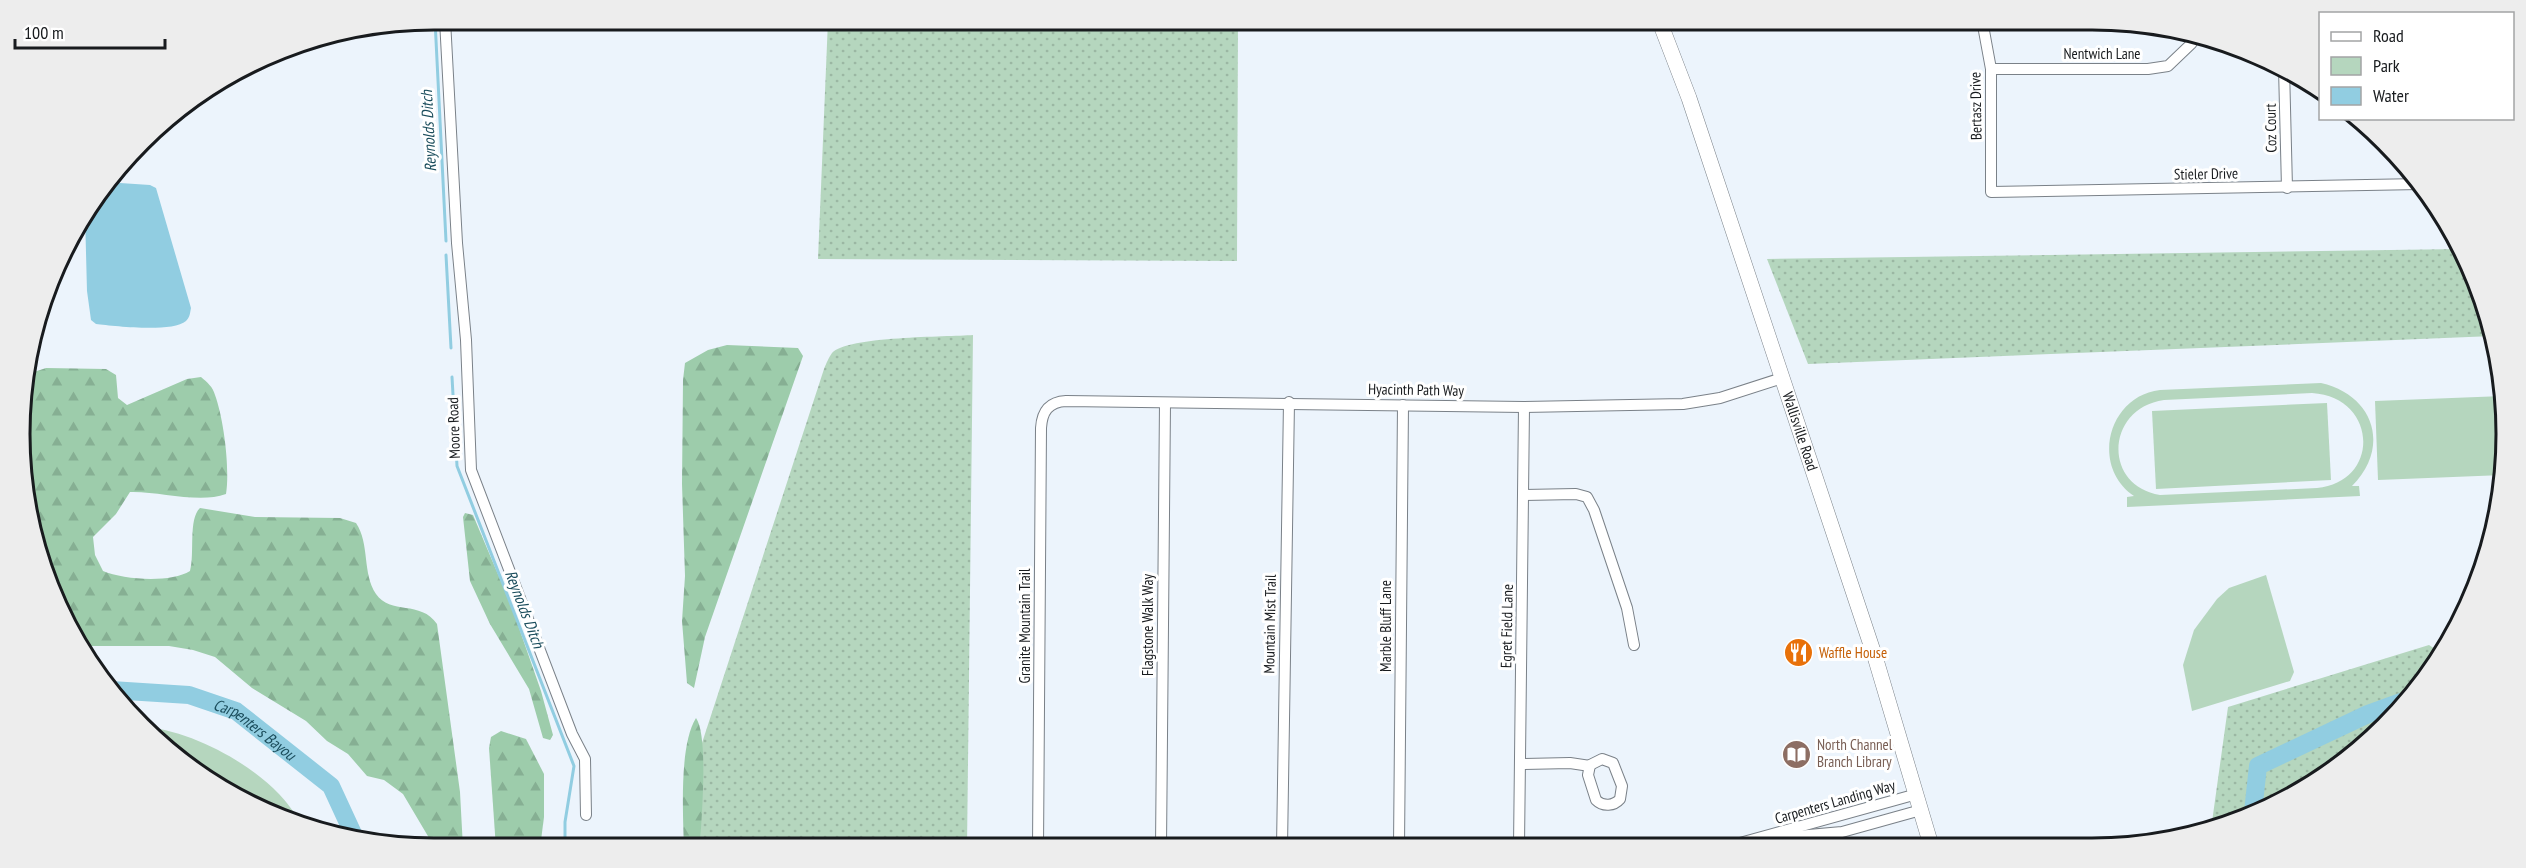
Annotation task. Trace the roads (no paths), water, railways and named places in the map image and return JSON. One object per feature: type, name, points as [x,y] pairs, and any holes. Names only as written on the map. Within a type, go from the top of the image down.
[{"type":"main road","name":"Wallisville Road","points":[[1663,30],[1690,102],[1876,660],[1929,838]]},
{"type":"street","name":"Moore Road","points":[[446,30],[466,340],[471,470],[572,734],[585,759],[586,815]]},
{"type":"street","name":"Bertasz Drive","points":[[1984,30],[1991,69],[1991,192]]},
{"type":"street","name":"Nentwich Lane","points":[[1991,69],[2148,69],[2168,66],[2192,43]]},
{"type":"street","name":"Coz Court","points":[[2284,79],[2287,188]]},
{"type":"street","name":"Stieler Drive","points":[[1991,192],[2410,184]]},
{"type":"street","name":"Hyacinth Path Way","points":[[1048,407],[1054,403],[1066,401],[1289,402],[1524,407],[1683,404],[1720,398],[1782,378]]},
{"type":"street","name":"Mountain Mist Trail","points":[[1282,838],[1289,402]]},
{"type":"street","name":"Flagstone Walk Way","points":[[1161,838],[1165,403]]},
{"type":"street","name":"Marble Bluff Lane","points":[[1400,838],[1403,405]]},
{"type":"street","name":"Granite Mountain Trail","points":[[1038,838],[1041,428],[1043,413],[1048,407]]},
{"type":"street","name":"Egret Field Lane","points":[[1520,838],[1524,407]]},
{"type":"street","points":[[1524,495],[1576,494],[1587,497],[1594,510],[1627,608],[1634,645]]},
{"type":"street","points":[[1520,764],[1570,763],[1590,766]]},
{"type":"street","name":"Carpenters Landing Way","points":[[1761,838],[1917,794]]},
{"type":"street","name":"Carpenters Landing Way","points":[[1796,838],[1842,832],[1921,810]]},
{"type":"water","points":[[117,184],[150,185],[156,188],[191,308],[186,321],[179,325],[156,328],[129,327],[96,324],[91,320],[87,291],[85,230]]},
{"type":"waterway","name":"Reynolds Ditch","points":[[435,30],[446,241]]},
{"type":"waterway","name":"Reynolds Ditch","points":[[446,255],[451,348]]},
{"type":"waterway","name":"Reynolds Ditch","points":[[452,377],[457,466],[574,766],[565,822],[565,838]]},
{"type":"waterway","name":"Carpenters Bayou","points":[[122,691],[189,695],[236,711],[331,786],[351,829]]},
{"type":"waterway","name":"Carpenters Bayou","points":[[2254,804],[2258,766],[2368,714],[2391,706]]},
{"type":"place","name":"Waffle House","points":[[1798,653]]},
{"type":"place","name":"North Channel Branch Library","points":[[1796,754]]}]
